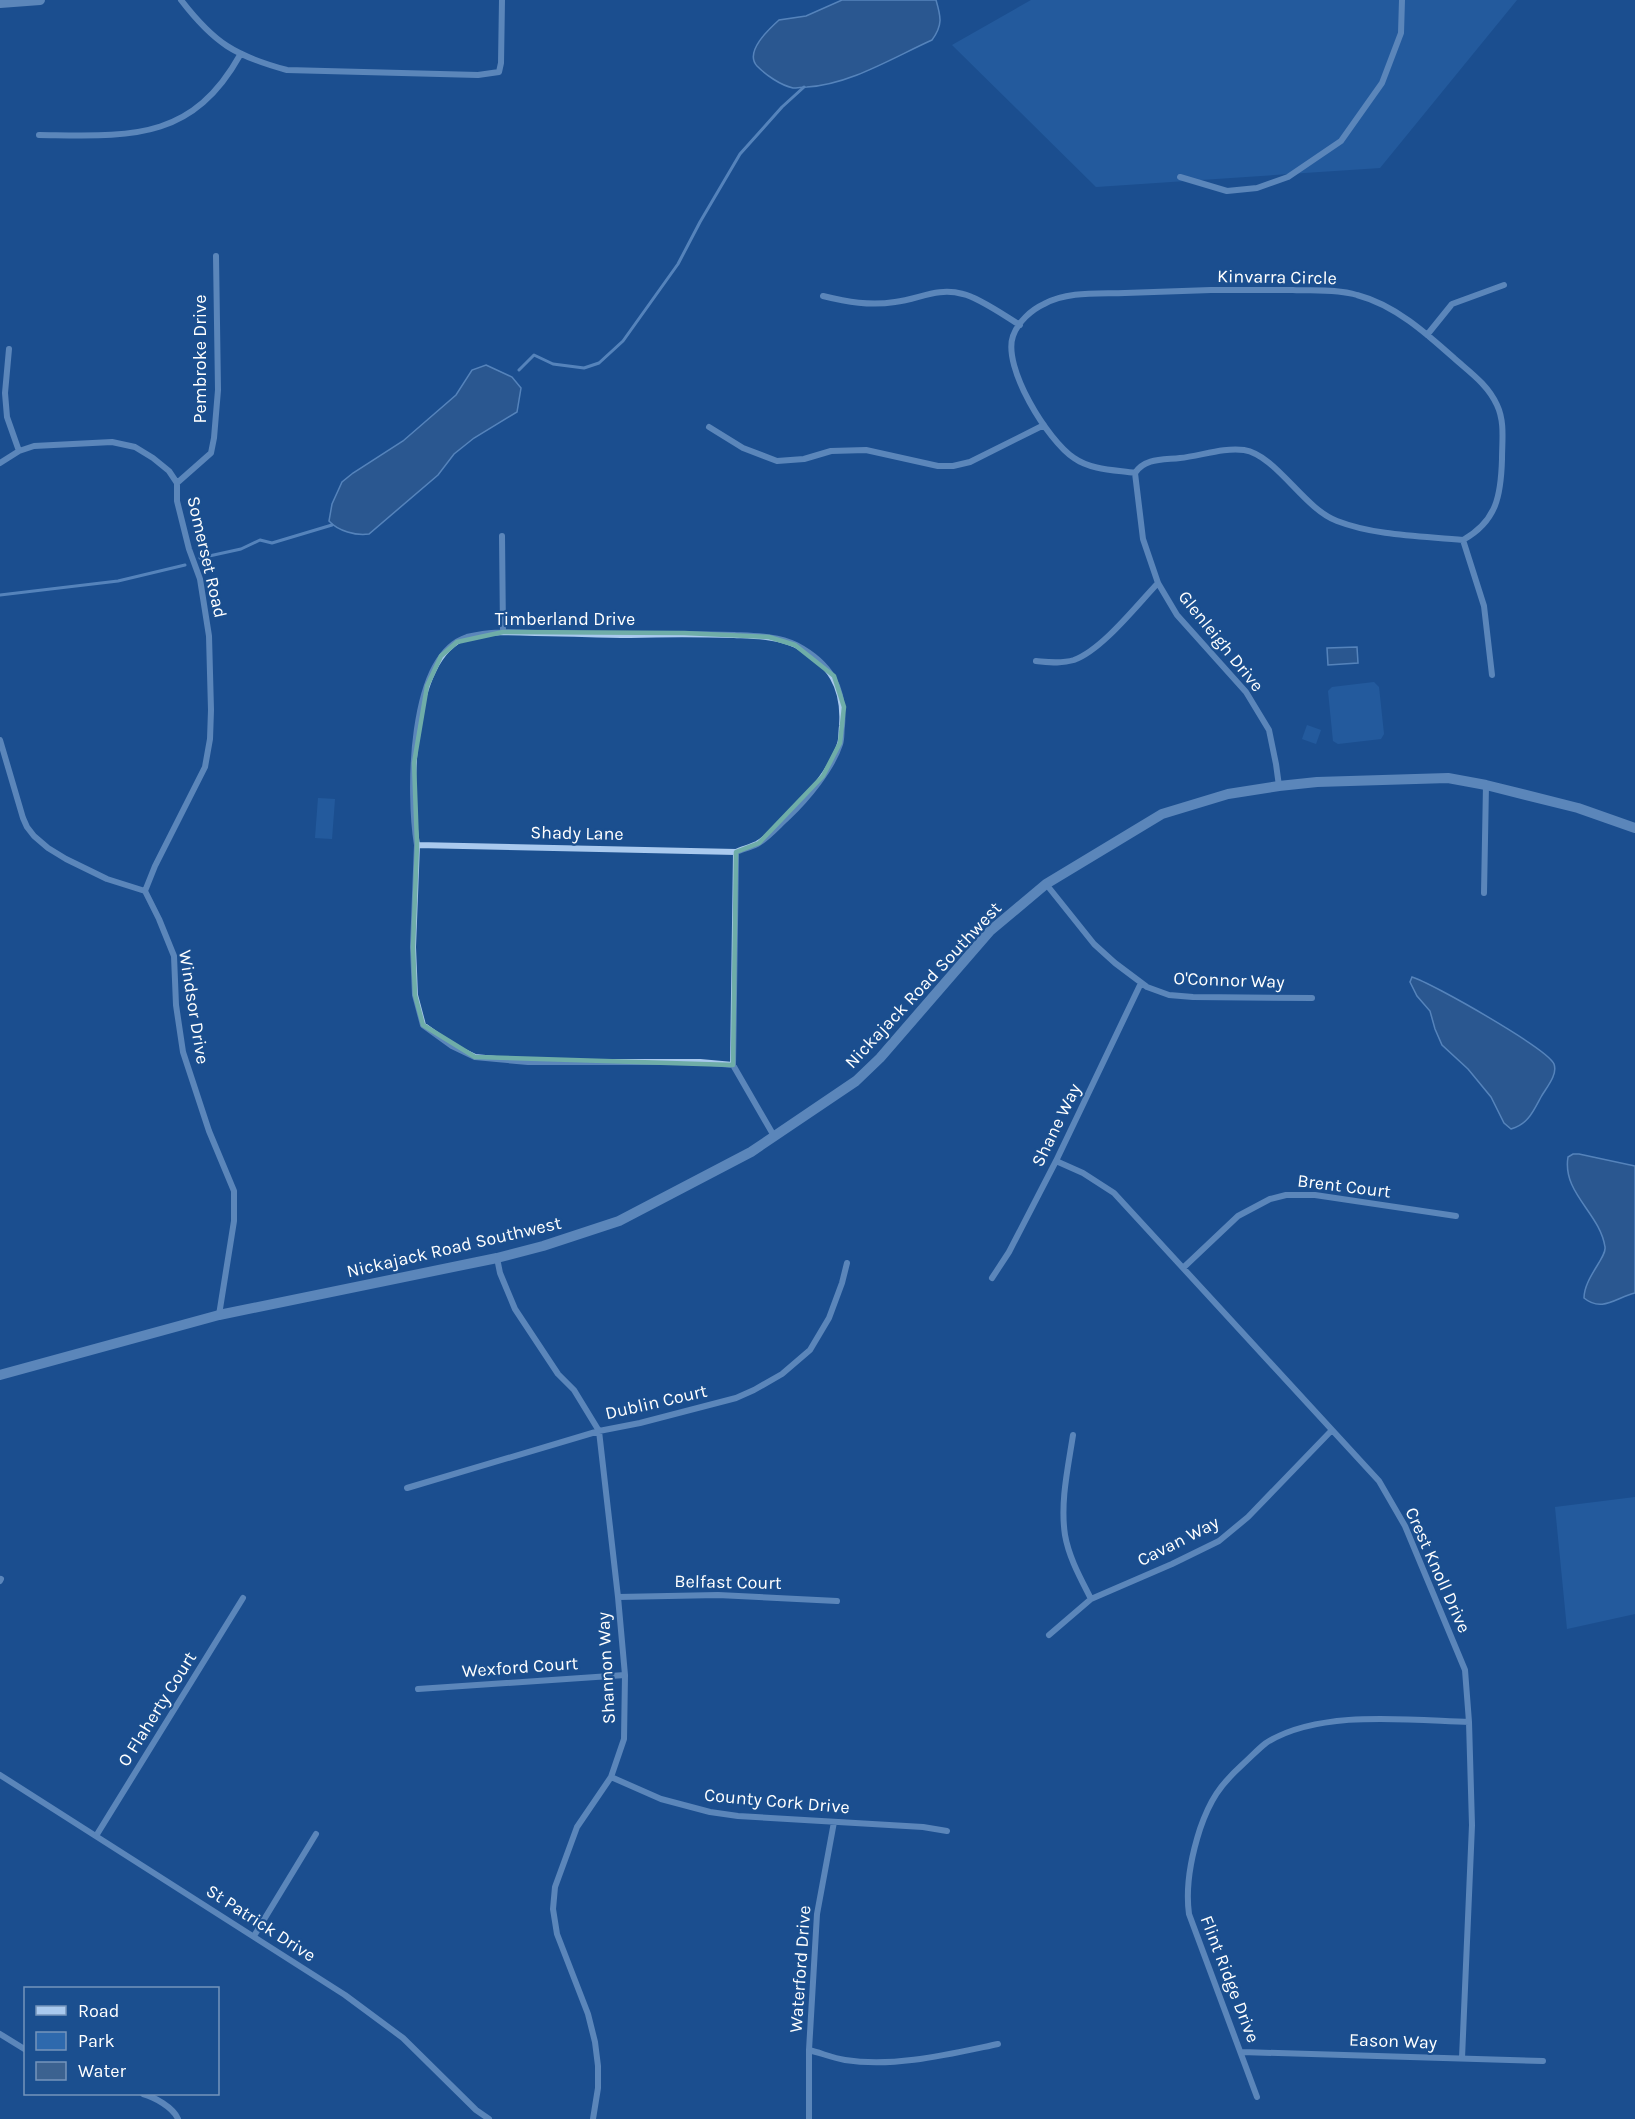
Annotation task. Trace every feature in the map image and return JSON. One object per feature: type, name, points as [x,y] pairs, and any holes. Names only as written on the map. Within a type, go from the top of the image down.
[{"type":"street","points":[[0,3],[40,0]]},
{"type":"street","points":[[181,0],[200,24],[215,38],[240,55],[286,70],[489,75],[499,72],[501,63],[502,0]]},
{"type":"street","points":[[1180,177],[1227,191],[1257,188],[1288,177],[1341,141],[1382,83],[1401,33],[1402,0]]},
{"type":"street","points":[[39,135],[124,135],[150,130],[194,109],[205,100],[227,78],[240,55]]},
{"type":"street","name":"Pembroke Drive","points":[[177,483],[211,453],[214,438],[218,390],[216,256]]},
{"type":"street","points":[[1427,335],[1452,304],[1504,285]]},
{"type":"street","name":"Kinvarra Circle","points":[[1020,325],[1024,317],[1044,303],[1067,295],[1211,290],[1327,291],[1356,294],[1377,302],[1408,320],[1427,335],[1488,388],[1498,407],[1503,425],[1502,489],[1497,504],[1473,534],[1463,540]]},
{"type":"street","points":[[823,296],[851,303],[876,304],[899,302],[931,293],[951,291],[966,294],[1020,325],[1012,337],[1016,374],[1044,425],[1061,448],[1074,459],[1092,466],[1135,473],[1140,465],[1153,461],[1244,450],[1255,454],[1277,471],[1323,515],[1331,519],[1364,528],[1463,540],[1484,606],[1492,675]]},
{"type":"street","points":[[9,349],[4,393],[7,417],[20,452]]},
{"type":"street","points":[[709,427],[743,448],[777,461],[804,459],[831,451],[866,450],[945,466],[970,462],[1044,425]]},
{"type":"street","name":"Somerset Road","points":[[0,463],[34,446],[112,442],[135,447],[153,458],[169,471],[177,483],[177,501],[189,549],[200,579],[209,636],[210,739],[205,767],[155,866],[145,891]]},
{"type":"street","name":"Glenleigh Drive","points":[[1135,473],[1143,539],[1158,584],[1177,615],[1246,692],[1269,730],[1278,786]]},
{"type":"street","points":[[502,536],[502,632]]},
{"type":"street","points":[[1036,661],[1061,662],[1084,654],[1109,636],[1158,584]]},
{"type":"street","name":"Timberland Drive","points":[[733,1065],[700,1062],[528,1062],[476,1057],[452,1046],[423,1025],[414,995],[413,947],[417,845],[414,763],[420,710],[427,686],[441,656],[457,642],[468,637],[502,632],[622,635],[684,633],[769,637],[795,645],[834,676],[844,707],[840,743],[823,776],[796,810],[759,843],[736,852]]},
{"type":"street","points":[[0,740],[23,818],[34,836],[66,859],[107,879],[145,891]]},
{"type":"street","name":"Nickajack Road Southwest","points":[[0,1375],[219,1315],[497,1258],[543,1246],[619,1221],[751,1152],[856,1081],[880,1058],[990,931],[1046,884],[1162,814],[1228,794],[1278,786],[1317,782],[1448,778],[1578,808],[1635,828]]},
{"type":"street","points":[[1484,893],[1486,785]]},
{"type":"street","name":"Shady Lane","points":[[417,845],[736,852]]},
{"type":"street","points":[[736,852],[733,1065],[774,1136]]},
{"type":"street","name":"O'Connor Way","points":[[1046,884],[1094,944],[1147,987],[1168,994],[1193,998],[1312,998]]},
{"type":"street","name":"Windsor Drive","points":[[145,891],[174,956],[176,1005],[183,1052],[209,1131],[234,1191],[234,1221],[219,1315]]},
{"type":"street","name":"Shane Way","points":[[992,1278],[1009,1252],[1056,1161],[1141,982]]},
{"type":"street","name":"Crest Knoll Drive","points":[[1056,1161],[1083,1173],[1114,1193],[1379,1481],[1406,1526],[1465,1670],[1472,1825],[1462,2058]]},
{"type":"street","name":"Brent Court","points":[[1183,1268],[1238,1216],[1270,1199],[1286,1195],[1315,1195],[1456,1216]]},
{"type":"street","name":"Shannon Way","points":[[497,1258],[500,1273],[515,1309],[558,1374],[574,1390],[599,1431],[618,1597],[625,1675],[624,1739],[611,1777],[577,1827],[555,1887],[553,1909],[557,1934],[588,2014],[594,2042],[598,2066],[598,2088],[593,2119]]},
{"type":"street","name":"Dublin Court","points":[[407,1488],[599,1431],[650,1421],[736,1398],[782,1374],[810,1350],[829,1318],[843,1283],[847,1263]]},
{"type":"street","name":"Cavan Way","points":[[1049,1635],[1091,1599],[1172,1564],[1220,1540],[1248,1517],[1332,1430]]},
{"type":"street","points":[[1073,1435],[1063,1501],[1065,1536],[1074,1565],[1091,1599]]},
{"type":"street","name":"Belfast Court","points":[[618,1597],[718,1595],[837,1601]]},
{"type":"street","name":"O Flaherty Court","points":[[96,1836],[243,1598]]},
{"type":"street","name":"Wexford Court","points":[[418,1689],[625,1675]]},
{"type":"street","name":"Flint Ridge Drive","points":[[1257,2097],[1189,1914],[1186,1893],[1195,1846],[1208,1805],[1224,1781],[1266,1743],[1297,1730],[1333,1722],[1369,1719],[1469,1722]]},
{"type":"street","name":"St Patrick Drive","points":[[0,1775],[345,1995],[403,2038],[476,2110],[489,2119]]},
{"type":"street","name":"County Cork Drive","points":[[611,1777],[661,1799],[710,1812],[738,1816],[923,1827],[947,1831]]},
{"type":"street","name":"Waterford Drive","points":[[808,2119],[809,2050],[817,1914],[834,1822]]},
{"type":"street","points":[[254,1936],[316,1834]]},
{"type":"street","points":[[0,2034],[24,2049]]},
{"type":"street","points":[[809,2050],[846,2060],[894,2061],[940,2056],[998,2044]]},
{"type":"street","name":"Eason Way","points":[[1242,2052],[1544,2061]]},
{"type":"street","points":[[144,2095],[161,2103],[176,2114],[178,2119]]},
{"type":"highlighted area","points":[[503,632],[684,633],[769,637],[795,645],[834,676],[844,707],[840,743],[823,776],[759,843],[736,852],[733,1065],[475,1057],[423,1025],[415,995],[413,947],[417,845],[414,763],[427,686],[441,656],[457,642]]},
{"type":"green space","points":[[1031,0],[1517,0],[1380,168],[1096,187],[952,45]]},
{"type":"green space","points":[[1374,682],[1379,687],[1384,734],[1381,739],[1338,744],[1333,741],[1328,691],[1332,687]]},
{"type":"green space","points":[[1307,725],[1321,730],[1316,744],[1302,739]]},
{"type":"green space","points":[[318,798],[335,799],[332,839],[315,838]]},
{"type":"green space","points":[[1635,1497],[1635,1614],[1567,1629],[1555,1507]]},
{"type":"water","points":[[842,0],[936,0],[940,16],[936,35],[932,40],[871,69],[823,85],[793,88],[783,85],[757,66],[754,54],[759,41],[779,20],[806,16]]},
{"type":"water","points":[[486,365],[512,377],[521,388],[517,412],[474,438],[454,454],[438,475],[369,534],[348,532],[337,528],[329,521],[332,504],[342,482],[403,441],[456,395],[472,370]]},
{"type":"water","points":[[1357,647],[1358,663],[1328,665],[1327,648]]},
{"type":"water","points":[[1412,977],[1464,1003],[1512,1031],[1547,1056],[1554,1064],[1551,1081],[1526,1121],[1511,1129],[1504,1123],[1491,1097],[1468,1069],[1442,1045],[1430,1011],[1417,996],[1410,982]]},
{"type":"water","points":[[1573,1154],[1635,1166],[1635,1293],[1610,1303],[1597,1304],[1584,1298],[1585,1290],[1603,1256],[1605,1247],[1602,1235],[1571,1181],[1568,1157]]},
{"type":"waterway","points":[[519,370],[534,355],[553,364],[584,368],[599,363],[623,341],[678,264],[740,154],[782,107],[804,87]]},
{"type":"waterway","points":[[200,558],[241,549],[260,540],[272,543],[332,525]]},
{"type":"waterway","points":[[0,595],[118,581],[185,565]]}]
